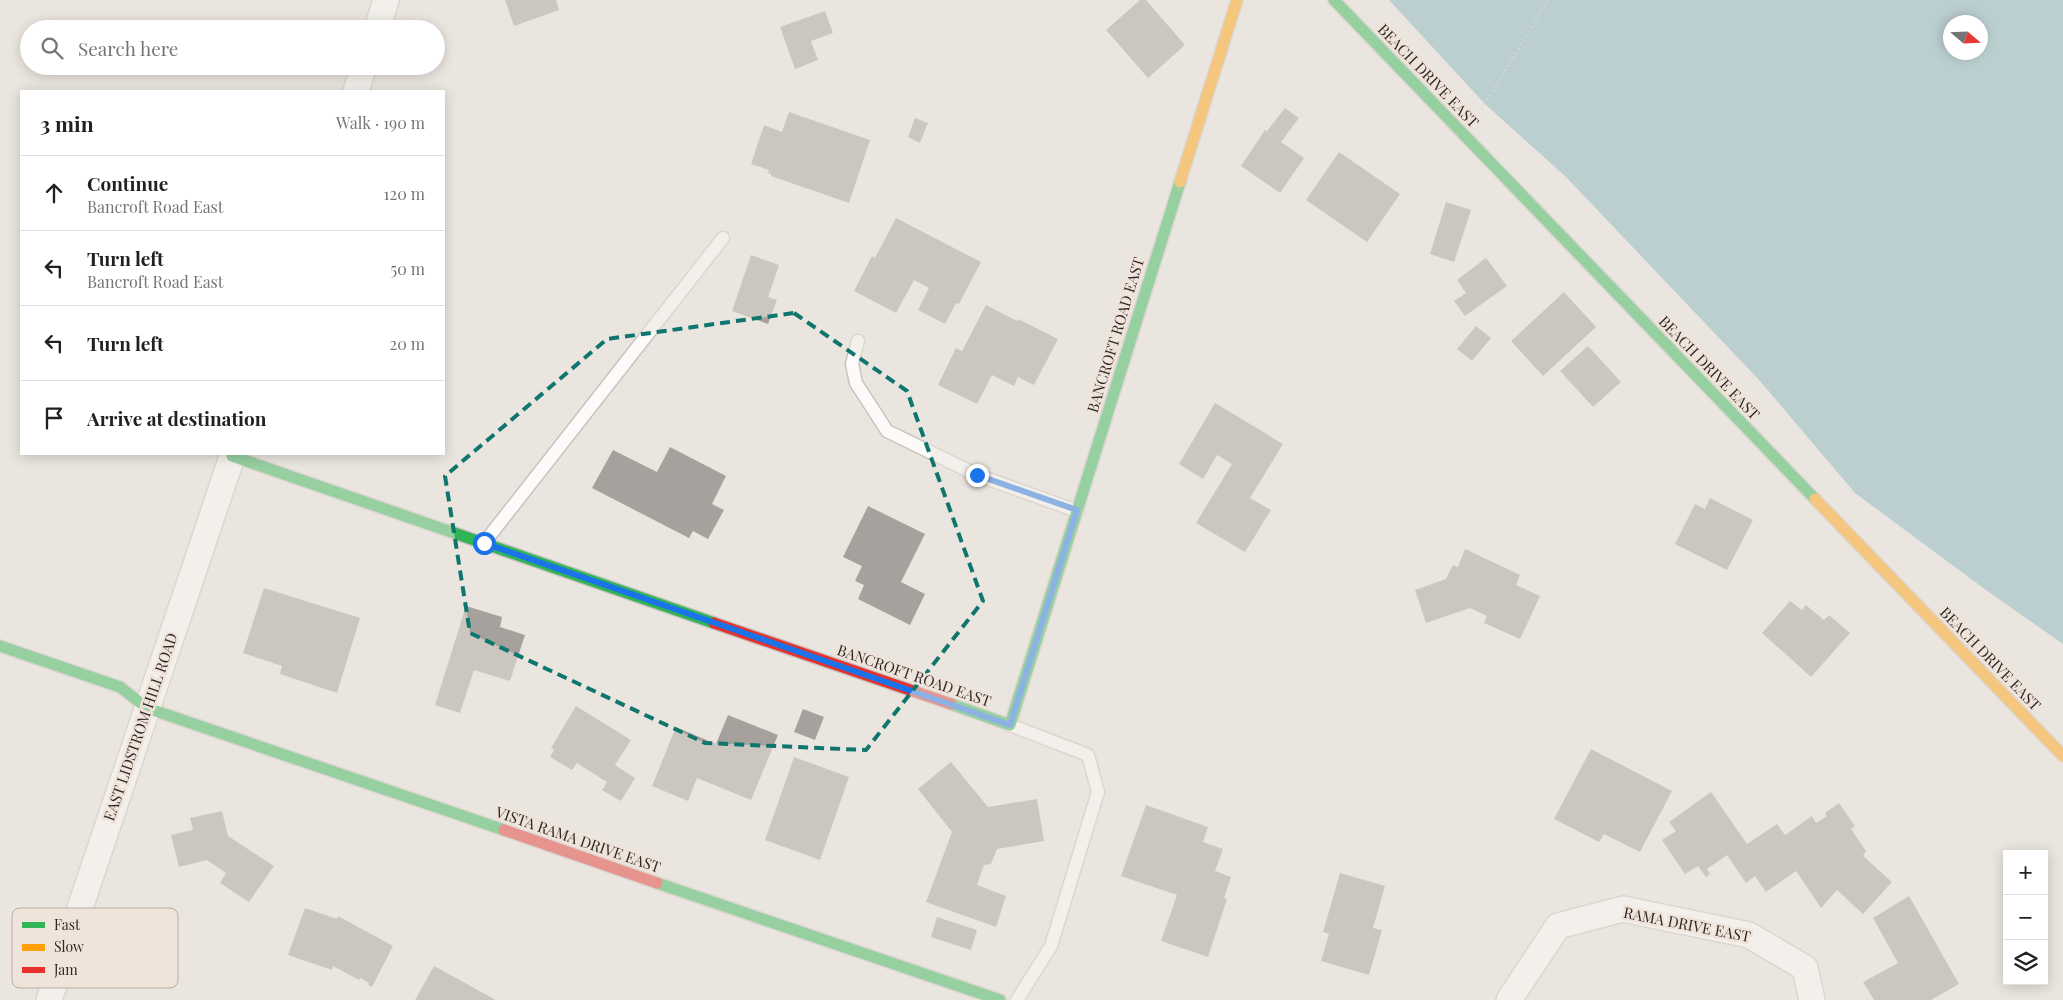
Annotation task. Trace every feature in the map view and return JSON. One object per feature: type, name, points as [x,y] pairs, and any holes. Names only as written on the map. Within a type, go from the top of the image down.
[{"type":"street","points":[[380,20],[386,0]]},
{"type":"street","name":"BANCROFT ROAD EAST","points":[[233,455],[1010,725],[1237,0]]},
{"type":"street","name":"BEACH DRIVE EAST","points":[[1334,0],[2063,756]]},
{"type":"street","points":[[356,90],[361,75]]},
{"type":"street","name":"EAST LIDSTROM HILL ROAD","points":[[80,908],[233,455]]},
{"type":"street","name":"VISTA RAMA DRIVE EAST","points":[[0,646],[120,687],[147,708],[1000,1000]]},
{"type":"street","name":"RAMA DRIVE EAST","points":[[1509,1000],[1558,926],[1623,910],[1749,935],[1805,968],[1812,1000]]},
{"type":"street","name":"EAST LIDSTROM HILL ROAD","points":[[49,1000],[53,988]]},
{"type":"lane","points":[[484,543],[722,238]]},
{"type":"lane","points":[[858,341],[852,364],[856,383],[887,431],[977,475],[1077,510]]},
{"type":"lane","points":[[1010,725],[1088,755],[1098,792],[1051,946],[1017,1000]]},
{"type":"path","points":[[1481,111],[1548,0]]},
{"type":"highlighted area","points":[[794,313],[907,391],[983,601],[866,750],[705,743],[470,633],[445,476],[607,339]]},
{"type":"water","points":[[1389,0],[2063,0],[2063,644],[1986,590],[1855,493],[1760,381],[1566,177],[1485,104]]},
{"type":"building","points":[[505,0],[556,0],[559,10],[514,26]]},
{"type":"building","points":[[1140,0],[1146,0],[1185,45],[1148,78],[1106,30]]},
{"type":"building","points":[[825,11],[833,33],[811,41],[818,60],[795,69],[780,27]]},
{"type":"building","points":[[1285,108],[1299,118],[1281,142],[1304,158],[1280,193],[1241,166],[1265,130],[1279,140],[1267,131]]},
{"type":"building","points":[[789,112],[870,140],[849,203],[771,176],[768,173],[769,170],[751,164],[764,125],[782,132]]},
{"type":"building","points":[[915,118],[928,123],[920,143],[908,137]]},
{"type":"building","points":[[1339,152],[1400,194],[1367,242],[1306,200]]},
{"type":"building","points":[[1446,202],[1471,210],[1454,262],[1430,254]]},
{"type":"building","points":[[896,218],[981,262],[959,304],[956,303],[945,324],[918,310],[929,288],[914,280],[896,313],[854,291],[872,256],[875,258]]},
{"type":"building","points":[[751,255],[779,265],[768,297],[777,300],[768,324],[732,311]]},
{"type":"building","points":[[1486,258],[1507,286],[1465,316],[1454,301],[1466,293],[1457,280]]},
{"type":"building","points":[[1564,292],[1596,327],[1543,376],[1511,341]]},
{"type":"building","points":[[986,305],[1058,339],[1034,385],[1018,377],[1014,386],[992,375],[977,404],[938,385],[956,348],[962,351]]},
{"type":"building","points":[[1476,326],[1491,338],[1472,361],[1457,349]]},
{"type":"building","points":[[1588,346],[1621,382],[1593,407],[1560,371]]},
{"type":"building","points":[[1215,403],[1283,444],[1250,498],[1271,510],[1245,552],[1196,523],[1232,464],[1217,455],[1203,479],[1179,464]]},
{"type":"building","points":[[670,447],[726,476],[712,504],[724,510],[708,539],[693,531],[689,538],[592,488],[613,450],[657,472]]},
{"type":"building","points":[[1710,498],[1753,520],[1727,570],[1675,544],[1695,504],[1705,509]]},
{"type":"building","points":[[868,506],[925,534],[901,582],[925,594],[910,625],[858,599],[864,585],[855,581],[862,566],[843,557]]},
{"type":"building","points":[[1465,549],[1520,575],[1516,585],[1540,596],[1520,639],[1484,623],[1487,616],[1470,608],[1426,623],[1415,590],[1446,579],[1453,565],[1458,567]]},
{"type":"building","points":[[264,588],[360,618],[337,693],[280,674],[282,666],[243,653]]},
{"type":"building","points":[[1790,601],[1802,610],[1806,605],[1824,620],[1829,615],[1850,633],[1811,677],[1762,633]]},
{"type":"building","points":[[466,606],[502,617],[500,627],[525,635],[510,681],[474,670],[460,713],[435,705]]},
{"type":"building","points":[[576,706],[631,740],[615,765],[635,778],[621,801],[602,790],[607,782],[577,763],[572,770],[550,757],[554,750],[551,748]]},
{"type":"building","points":[[803,709],[824,717],[815,740],[794,732]]},
{"type":"building","points":[[728,715],[778,735],[751,800],[697,778],[688,801],[652,786],[676,727],[716,744]]},
{"type":"building","points":[[1591,749],[1672,791],[1640,852],[1604,834],[1599,842],[1554,819]]},
{"type":"building","points":[[794,757],[849,777],[820,860],[765,840]]},
{"type":"building","points":[[951,762],[988,807],[1037,799],[1044,841],[997,849],[991,864],[984,865],[977,885],[1006,896],[996,927],[926,902],[952,832],[918,789]]},
{"type":"building","points":[[1711,792],[1747,844],[1777,824],[1785,835],[1812,816],[1816,823],[1827,816],[1825,813],[1839,803],[1855,826],[1851,829],[1866,851],[1863,856],[1892,882],[1863,914],[1837,890],[1821,908],[1796,871],[1766,892],[1755,876],[1746,883],[1727,855],[1707,869],[1710,874],[1706,877],[1698,866],[1685,874],[1662,840],[1676,831],[1669,822]]},
{"type":"building","points":[[1146,805],[1208,827],[1203,842],[1223,849],[1215,871],[1231,877],[1224,898],[1227,899],[1208,957],[1161,941],[1177,895],[1121,876]]},
{"type":"building","points":[[222,811],[228,836],[274,866],[249,902],[220,883],[226,873],[207,860],[179,867],[171,835],[193,830],[190,818]]},
{"type":"building","points":[[1340,873],[1385,886],[1373,928],[1382,930],[1369,975],[1321,961],[1329,934],[1323,932]]},
{"type":"building","points":[[1909,896],[1959,984],[1931,1000],[1874,1000],[1863,982],[1898,963],[1873,918]]},
{"type":"building","points":[[305,908],[337,919],[338,916],[393,946],[372,987],[361,978],[359,980],[333,966],[332,970],[288,955]]},
{"type":"building","points":[[937,917],[977,930],[971,950],[931,937]]},
{"type":"building","points":[[434,966],[496,1000],[415,1000]]},
{"type":"traffic: fast","points":[[1334,0],[1815,499]]},
{"type":"traffic: fast","points":[[951,704],[1010,725],[1180,182]]},
{"type":"traffic: fast","points":[[232,456],[714,623]]},
{"type":"traffic: fast","points":[[0,646],[120,687],[147,708],[504,830]]},
{"type":"traffic: fast","points":[[657,883],[1000,1000]]},
{"type":"traffic: slow","points":[[1180,182],[1237,0]]},
{"type":"traffic: slow","points":[[1815,499],[2063,756]]},
{"type":"traffic: jam","points":[[714,623],[951,704]]},
{"type":"traffic: jam","points":[[504,830],[657,883]]},
{"type":"route","points":[[484,543],[1010,725],[1077,510],[977,475]]}]
